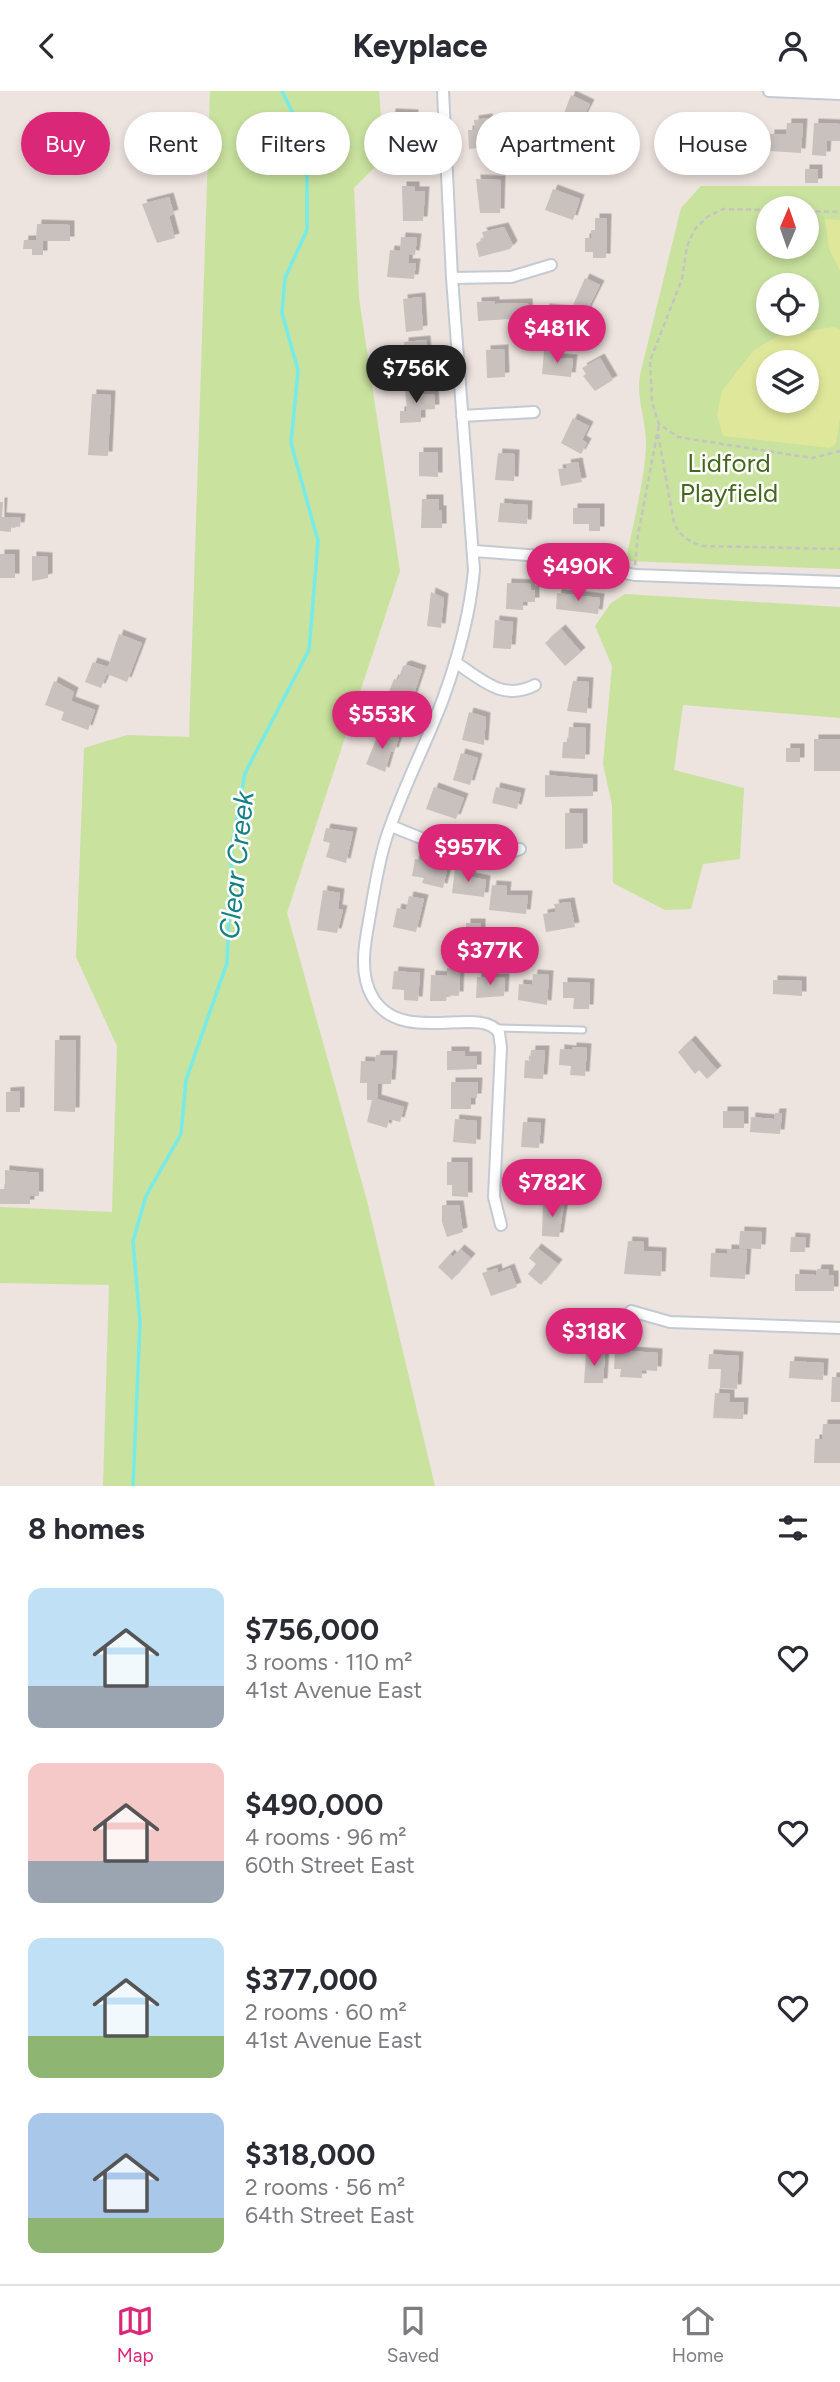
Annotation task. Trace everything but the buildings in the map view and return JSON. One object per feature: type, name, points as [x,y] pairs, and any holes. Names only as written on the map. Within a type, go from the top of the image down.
[{"type":"street","points":[[443,91],[452,278],[475,551],[470,601],[455,661],[442,701],[391,826],[381,860],[365,948],[365,979],[372,996],[387,1014],[401,1021],[485,1024],[496,1028],[501,1047],[494,1197],[501,1225]]},
{"type":"street","points":[[769,91],[840,94]]},
{"type":"street","points":[[452,278],[511,278],[551,265]]},
{"type":"street","points":[[462,416],[534,412]]},
{"type":"street","points":[[475,551],[549,557],[635,575],[840,582]]},
{"type":"street","points":[[455,661],[504,692],[526,690],[535,685]]},
{"type":"street","points":[[391,826],[446,847],[469,852],[505,854],[520,849]]},
{"type":"street","points":[[631,1311],[670,1322],[840,1328]]},
{"type":"lane","points":[[496,1028],[583,1030]]},
{"type":"path","points":[[635,575],[638,535],[659,424],[649,383],[649,361],[682,279],[687,246],[695,229],[707,217],[723,209],[756,209]]},
{"type":"path","points":[[819,212],[840,212]]},
{"type":"path","points":[[659,424],[678,437],[812,459],[840,451]]},
{"type":"path","points":[[658,434],[674,523],[679,533],[690,542],[702,546],[840,549]]},
{"type":"green space","points":[[210,91],[379,91],[381,112],[364,112],[364,175],[367,175],[354,188],[359,298],[400,571],[287,913],[367,1201],[435,1486],[103,1486],[109,1285],[0,1283],[0,1207],[112,1212],[117,1046],[76,957],[84,748],[127,735],[189,737],[207,175],[222,175],[222,112],[209,112]]},
{"type":"green space","name":"Lidford Playfield","points":[[701,186],[840,186],[840,569],[626,561],[645,456],[646,434],[639,392],[640,375],[681,208]]},
{"type":"green space","points":[[825,219],[840,220],[840,271],[829,249]]},
{"type":"green space","points":[[819,329],[840,329],[840,418],[836,444],[830,448],[723,436],[717,415],[722,391],[754,350],[778,336],[819,336]]},
{"type":"green space","points":[[625,594],[840,607],[840,718],[683,705],[674,770],[744,788],[740,859],[703,864],[691,909],[665,910],[613,883],[612,805],[603,764],[612,666],[595,626],[611,603]]},
{"type":"waterway","name":"Clear Creek","points":[[133,1486],[140,1323],[133,1241],[146,1196],[181,1134],[186,1080],[227,963],[232,845],[245,773],[309,650],[318,541],[291,443],[298,370],[282,313],[285,278],[307,230],[307,143],[282,91]]}]
